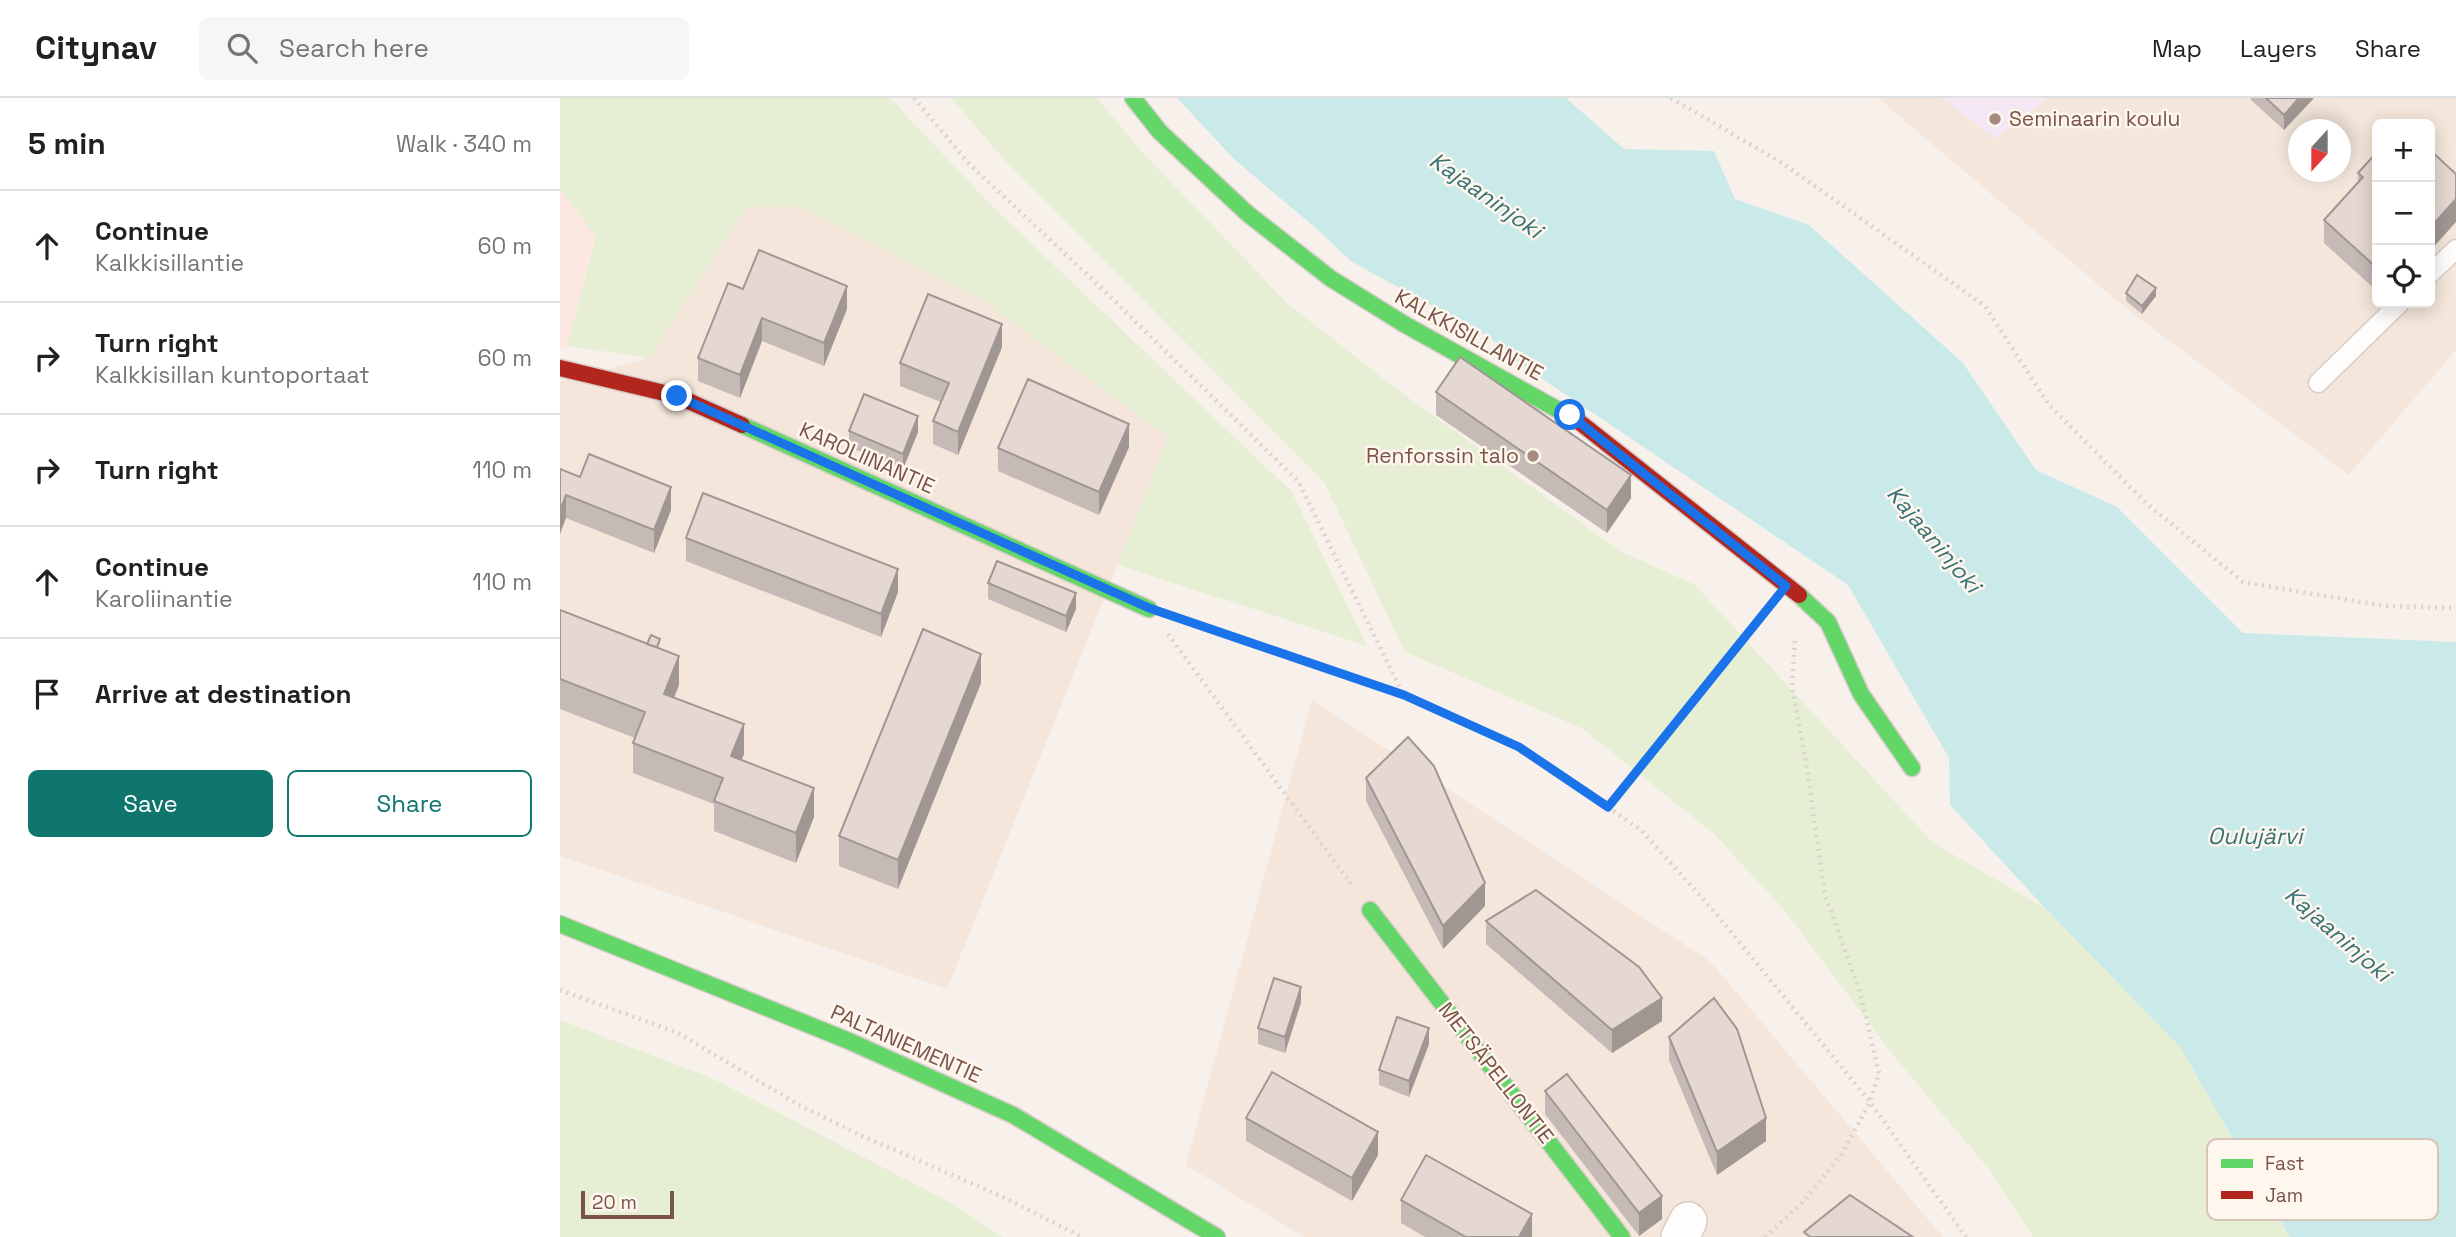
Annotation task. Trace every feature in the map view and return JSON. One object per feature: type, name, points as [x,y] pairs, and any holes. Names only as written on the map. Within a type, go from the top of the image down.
[{"type":"street","name":"KALKKISILLANTIE","points":[[1133,98],[1160,132],[1248,214],[1330,278],[1404,324],[1570,415],[1792,590],[1828,622],[1861,694],[1912,768]]},
{"type":"street","name":"KAROLIINANTIE","points":[[560,368],[677,396],[1149,608]]},
{"type":"street","name":"METSÄPELLONTIE","points":[[1370,910],[1622,1237]]},
{"type":"street","name":"PALTANIEMENTIE","points":[[560,924],[849,1041],[1013,1115],[1217,1237]]},
{"type":"lane","points":[[2435,269],[2456,248]]},
{"type":"lane","points":[[2318,383],[2395,308]]},
{"type":"path","points":[[914,98],[970,165],[1091,278],[1298,481],[1404,695]]},
{"type":"path","points":[[1671,98],[1782,163],[1985,306],[2049,405],[2146,503],[2243,582],[2385,606],[2456,608]]},
{"type":"path","points":[[1608,807],[1792,590]]},
{"type":"path","points":[[1765,1237],[1802,1203],[1842,1154],[1870,1102],[1879,1073],[1860,992],[1825,895],[1807,762],[1792,686],[1792,590]]},
{"type":"path","points":[[1149,608],[1404,695],[1519,747],[1641,830],[1713,909],[1870,1102],[1966,1237]]},
{"type":"path","points":[[1149,608],[1370,910]]},
{"type":"path","points":[[560,990],[678,1033],[802,1106],[862,1136],[1001,1196],[1082,1237]]},
{"type":"shaded area","points":[[1878,98],[2456,98],[2456,350],[2349,475],[2128,310]]},
{"type":"shaded area","name":"Seminaarin koulu","points":[[1941,98],[2048,98],[1996,139]]},
{"type":"shaded area","points":[[560,189],[596,237],[567,346],[560,347]]},
{"type":"shaded area","points":[[746,207],[800,207],[977,296],[1169,437],[947,989],[560,856],[560,382],[649,358]]},
{"type":"shaded area","points":[[1312,700],[1710,961],[1943,1237],[1304,1237],[1186,1165]]},
{"type":"green space","points":[[560,98],[890,98],[991,205],[1292,492],[1367,646],[1118,565],[1168,437],[977,296],[800,207],[746,207],[649,358],[567,346],[596,237],[560,189]]},
{"type":"green space","points":[[951,98],[1097,98],[1144,154],[1287,303],[1402,393],[1620,551],[1695,585],[1932,842],[2046,909],[2180,1047],[2233,1139],[2207,1139],[2207,1220],[2280,1220],[2290,1237],[2033,1237],[1989,1169],[1893,1055],[1785,911],[1714,834],[1583,729],[1405,652],[1324,482],[1006,162]]},
{"type":"green space","points":[[560,1020],[714,1079],[951,1203],[1003,1237],[560,1237]]},
{"type":"water","name":"Oulujärvi","points":[[1177,98],[1566,98],[1624,149],[1714,151],[1735,199],[1809,225],[1963,363],[2036,470],[2117,507],[2243,633],[2456,642],[2456,1237],[2290,1237],[2280,1220],[2438,1220],[2438,1139],[2233,1139],[2180,1047],[1950,805],[1949,758],[1848,585],[1507,355],[1491,338],[1352,262],[1235,160]]},
{"type":"building","points":[[2266,98],[2299,98],[2284,115]]},
{"type":"building","points":[[2435,155],[2456,174],[2456,199],[2435,222]]},
{"type":"building","points":[[2372,158],[2372,263],[2324,220],[2363,177],[2358,173]]},
{"type":"building","points":[[759,250],[847,286],[824,343],[762,318],[740,375],[698,358],[728,283],[743,289]]},
{"type":"building","points":[[2137,275],[2156,288],[2142,306],[2126,293]]},
{"type":"building","points":[[928,294],[1002,324],[958,432],[933,421],[949,383],[900,363]]},
{"type":"building","points":[[1460,357],[1631,475],[1607,510],[1436,392]]},
{"type":"building","points":[[1028,379],[1129,424],[1099,492],[998,448]]},
{"type":"building","points":[[864,394],[918,416],[903,454],[849,431]]},
{"type":"building","points":[[589,454],[671,487],[654,530],[566,495],[560,511],[560,469],[580,477]]},
{"type":"building","points":[[703,493],[898,569],[881,614],[686,538]]},
{"type":"building","points":[[997,561],[1076,593],[1066,616],[988,583]]},
{"type":"building","points":[[560,610],[679,656],[664,694],[744,724],[731,756],[814,788],[796,833],[714,801],[723,778],[633,743],[645,712],[560,679]]},
{"type":"building","points":[[923,629],[981,654],[898,860],[839,836]]},
{"type":"building","points":[[651,635],[660,639],[657,647],[647,644]]},
{"type":"building","points":[[1408,737],[1434,766],[1485,883],[1443,926],[1366,778]]},
{"type":"building","points":[[1536,890],[1639,967],[1662,998],[1612,1030],[1486,921]]},
{"type":"building","points":[[1274,978],[1301,987],[1285,1037],[1258,1028]]},
{"type":"building","points":[[1714,998],[1737,1029],[1766,1118],[1717,1152],[1669,1037]]},
{"type":"building","points":[[1397,1017],[1429,1028],[1409,1081],[1379,1070]]},
{"type":"building","points":[[1272,1072],[1378,1132],[1352,1178],[1246,1118]]},
{"type":"building","points":[[1567,1074],[1662,1196],[1639,1213],[1545,1091]]},
{"type":"building","points":[[1426,1155],[1532,1214],[1519,1237],[1466,1237],[1401,1200]]},
{"type":"building","points":[[1850,1195],[1913,1237],[1810,1237],[1804,1232]]},
{"type":"traffic: fast","points":[[1133,98],[1160,132],[1248,214],[1330,278],[1404,324],[1578,421]]},
{"type":"traffic: fast","points":[[742,425],[1149,609]]},
{"type":"traffic: fast","points":[[1799,595],[1828,622],[1861,694],[1912,768]]},
{"type":"traffic: fast","points":[[1370,910],[1622,1237]]},
{"type":"traffic: fast","points":[[560,924],[849,1041],[1013,1115],[1217,1237]]},
{"type":"traffic: jam","points":[[560,368],[677,396],[742,425]]},
{"type":"traffic: jam","points":[[1578,421],[1799,595]]},
{"type":"place","name":"Seminaarin koulu","points":[[1995,119]]},
{"type":"place","name":"Renforssin talo","points":[[1533,456]]},
{"type":"route","points":[[677,396],[1149,608],[1404,695],[1519,747],[1608,807],[1786,586],[1570,415]]},
{"type":"water label","name":"Kajaaninjoki","points":[[1486,195]]},
{"type":"water label","name":"Kajaaninjoki","points":[[1934,539]]},
{"type":"water label","name":"Kajaaninjoki","points":[[2338,934]]}]
